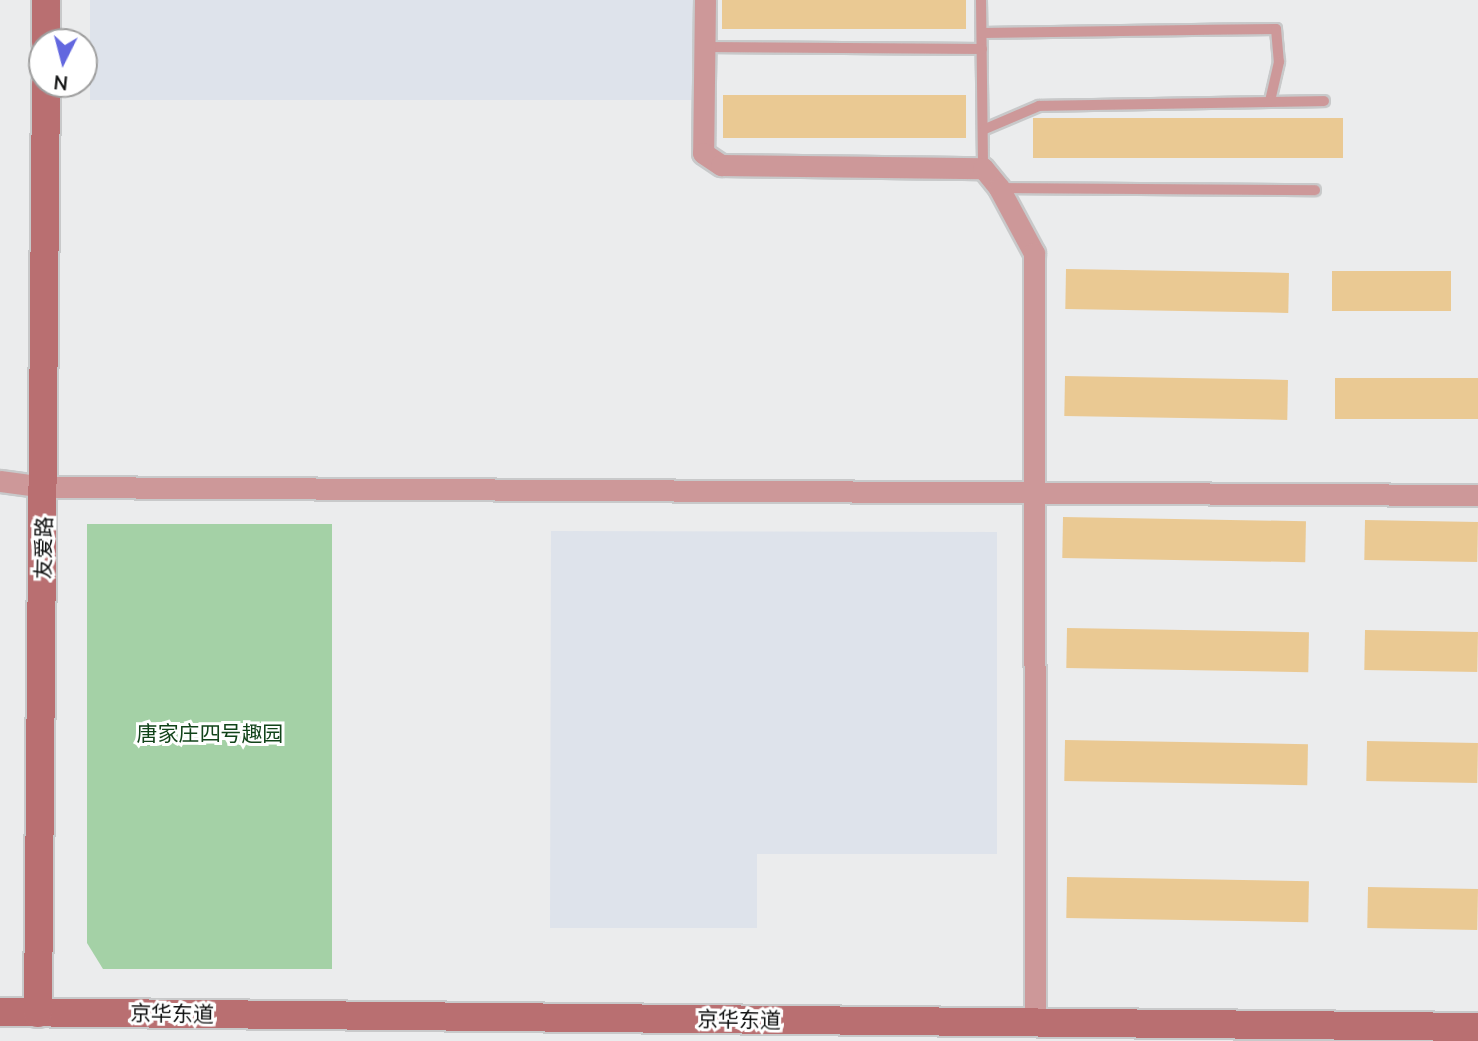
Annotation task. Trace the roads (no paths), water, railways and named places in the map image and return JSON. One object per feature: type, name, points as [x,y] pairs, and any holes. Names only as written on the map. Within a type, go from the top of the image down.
[{"type":"main road","points":[[46,0],[46,28]]},
{"type":"main road","name":"友爱路","points":[[38,1013],[45,487],[46,98]]},
{"type":"main road","name":"京华东道","points":[[0,1012],[976,1026],[1035,1022],[1478,1027]]},
{"type":"street","points":[[705,0],[703,153],[721,165],[983,168],[999,188],[1034,253],[1035,1022]]},
{"type":"street","points":[[0,481],[45,487],[1478,495]]},
{"type":"lane","points":[[981,0],[985,129],[983,168]]},
{"type":"lane","points":[[982,33],[1276,29],[1279,62],[1270,102]]},
{"type":"lane","points":[[704,47],[982,49]]},
{"type":"lane","points":[[985,129],[1039,106],[1324,101]]},
{"type":"lane","points":[[999,188],[1315,190]]},
{"type":"park label","name":"唐家庄四号趣园","points":[[210,734]]}]
